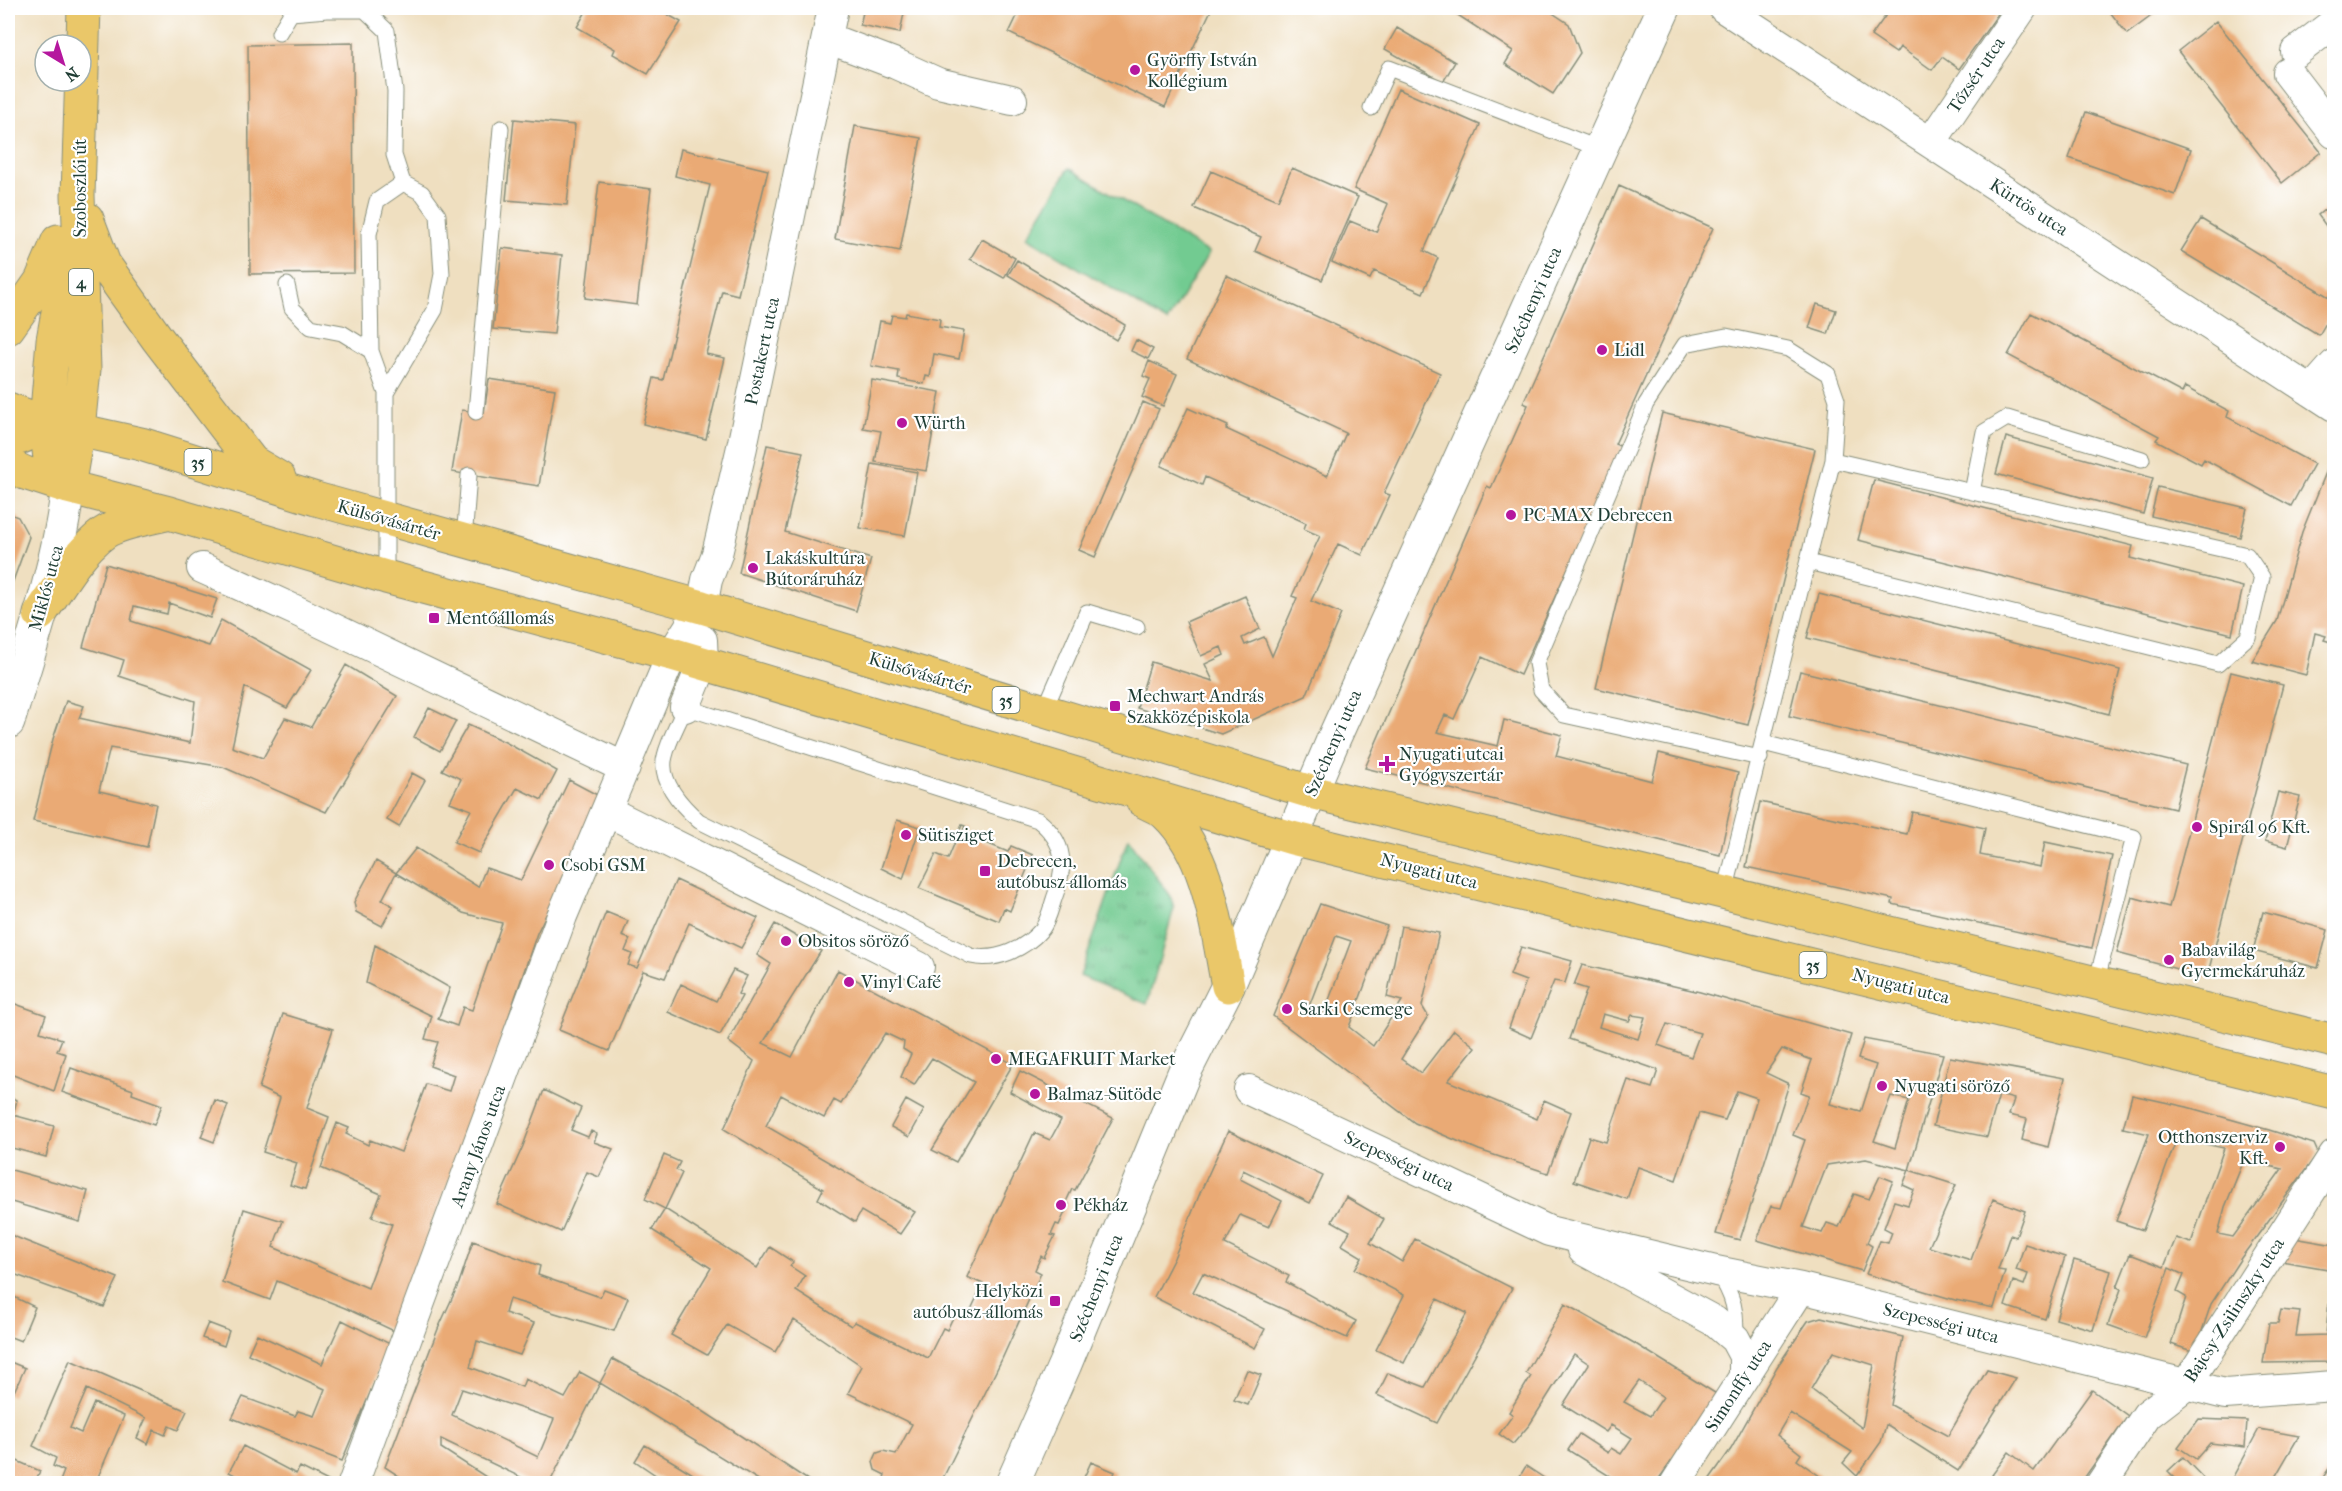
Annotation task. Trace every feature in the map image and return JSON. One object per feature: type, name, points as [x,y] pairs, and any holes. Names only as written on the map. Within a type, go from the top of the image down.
[{"type":"main road","name":"Szoboszlói út","points":[[68,487],[78,429],[84,369],[78,195],[84,8]]},
{"type":"main road","name":"4","points":[[8,328],[41,280],[78,195]]},
{"type":"main road","points":[[68,487],[50,459],[46,423],[53,340],[78,195]]},
{"type":"main road","points":[[78,195],[104,264],[252,462],[316,499]]},
{"type":"main road","points":[[8,440],[30,433],[46,423],[76,386],[84,369]]},
{"type":"main road","name":"Külsővásártér","points":[[8,409],[46,423],[141,444],[387,520],[702,607],[1311,792]]},
{"type":"main road","points":[[8,465],[25,474],[68,487]]},
{"type":"main road","name":"35","points":[[68,487],[169,513],[386,577],[672,654],[1292,838]]},
{"type":"main road","points":[[40,614],[80,556],[105,532],[138,520],[169,513]]},
{"type":"main road","points":[[1114,785],[1166,813],[1193,850],[1201,867],[1228,987]]},
{"type":"main road","name":"35","points":[[1311,792],[2334,1041]]},
{"type":"main road","name":"Nyugati utca","points":[[1292,838],[2334,1092]]},
{"type":"street","name":"Postakert utca","points":[[672,654],[702,607],[707,580],[717,554],[742,447],[833,8]]},
{"type":"street","name":"Széchenyi utca","points":[[1012,1484],[1065,1364],[1185,1071],[1228,987],[1311,792],[1664,8]]},
{"type":"street","name":"Kürtös utca","points":[[1724,8],[2323,398]]},
{"type":"street","name":"Tőzsér utca","points":[[1931,142],[2022,8]]},
{"type":"street","points":[[2334,23],[2292,63],[2334,133]]},
{"type":"street","points":[[827,38],[896,64],[938,83],[1012,100]]},
{"type":"street","points":[[2323,398],[2334,365]]},
{"type":"street","name":"Miklós utca","points":[[8,722],[40,614],[59,538],[68,487]]},
{"type":"street","points":[[202,568],[625,768]]},
{"type":"street","points":[[690,717],[703,663],[702,607]]},
{"type":"street","points":[[672,654],[607,811],[919,967]]},
{"type":"street","name":"Arany János utca","points":[[357,1482],[562,916],[607,811]]},
{"type":"street","name":"Szepességi utca","points":[[1249,1090],[1549,1231],[1714,1321],[1735,1339]]},
{"type":"street","name":"Bajcsy-Zsilinszky utca","points":[[2101,1484],[2147,1415],[2186,1385],[2334,1155]]},
{"type":"street","name":"Szepességi utca","points":[[1549,1231],[1716,1271],[1801,1288],[2225,1394],[2334,1386]]},
{"type":"street","name":"Simonffy utca","points":[[1675,1484],[1801,1288]]},
{"type":"street","points":[[1735,1339],[1744,1356],[1744,1376]]},
{"type":"lane","points":[[279,33],[291,14],[327,10],[365,10],[387,31],[395,91],[394,155],[404,183],[422,193],[438,215],[442,274],[435,310],[386,393]]},
{"type":"lane","points":[[1371,108],[1389,68],[1600,149]]},
{"type":"lane","points":[[476,411],[501,128]]},
{"type":"lane","points":[[386,577],[386,393],[371,351],[369,234],[377,201],[404,183]]},
{"type":"lane","points":[[287,285],[292,308],[311,327],[342,333],[371,351]]},
{"type":"lane","points":[[1725,892],[1762,750],[1833,460],[1837,400],[1828,374],[1788,349],[1726,336],[1685,344],[1646,404],[1536,663],[1541,690],[1564,715],[1762,750],[2134,837],[2096,983]]},
{"type":"lane","points":[[1972,492],[1984,432],[2007,418],[2142,459]]},
{"type":"lane","points":[[1808,562],[2218,664],[2248,637],[2262,577],[2247,555],[1833,460]]},
{"type":"lane","points":[[464,541],[470,475]]},
{"type":"lane","points":[[1044,711],[1086,612],[1137,627]]},
{"type":"lane","points":[[690,717],[1038,820],[1050,830],[1059,846],[1064,864],[1060,882],[1043,928],[1026,944],[1003,955],[983,959],[971,956],[699,821],[683,807],[666,777],[664,758],[690,717]]},
{"type":"lane","points":[[1716,1271],[1730,1289],[1737,1320],[1735,1339]]},
{"type":"green space","points":[[1069,168],[1209,253],[1167,322],[1027,237]]},
{"type":"green space","points":[[1128,838],[1170,895],[1174,908],[1147,1004],[1080,976]]},
{"type":"building","points":[[588,8],[656,8],[681,22],[648,74],[613,54],[615,49],[577,27]]},
{"type":"building","points":[[864,8],[905,8],[900,33],[860,25]]},
{"type":"building","name":"Györffy István Kollégium","points":[[1021,8],[1212,8],[1165,107],[1009,33]]},
{"type":"building","points":[[1447,8],[1545,8],[1569,24],[1580,53],[1553,94],[1505,64],[1513,51]]},
{"type":"building","points":[[1891,8],[1954,8],[1959,11],[1961,8],[1989,8],[1998,14],[1959,69],[1942,57],[1932,70],[1900,47],[1896,53],[1871,36]]},
{"type":"building","points":[[2107,8],[2162,8],[2127,34]]},
{"type":"building","points":[[2216,21],[2321,152],[2282,183],[2178,51]]},
{"type":"building","points":[[1397,28],[1455,62],[1443,82],[1385,49]]},
{"type":"building","points":[[353,43],[354,273],[250,274],[248,45]]},
{"type":"building","points":[[1398,89],[1480,125],[1424,251],[1438,258],[1423,293],[1374,271],[1370,279],[1332,262],[1350,221],[1376,232],[1388,204],[1354,189]]},
{"type":"building","points":[[2086,112],[2191,149],[2175,195],[2069,158]]},
{"type":"building","points":[[514,119],[575,125],[567,205],[506,200]]},
{"type":"building","points":[[855,126],[921,138],[900,251],[835,239]]},
{"type":"building","points":[[681,149],[768,170],[738,295],[722,291],[706,354],[725,358],[706,439],[643,424],[654,378],[663,380],[710,185],[675,176]]},
{"type":"building","points":[[1292,168],[1358,197],[1322,280],[1255,251],[1261,237],[1194,208],[1211,171],[1278,200]]},
{"type":"building","points":[[599,182],[651,189],[637,305],[585,298]]},
{"type":"building","points":[[1619,186],[1713,228],[1615,444],[1622,447],[1520,675],[1482,657],[1454,719],[1445,715],[1437,732],[1498,746],[1504,720],[1562,735],[1556,756],[1652,781],[1659,753],[1738,773],[1720,855],[1365,768],[1487,486],[1491,488],[1528,405],[1523,403]]},
{"type":"building","points":[[2334,202],[2334,237],[2318,215]]},
{"type":"building","points":[[2201,219],[2334,300],[2334,309],[2319,335],[2181,251]]},
{"type":"building","points":[[982,239],[1015,258],[1004,278],[970,259]]},
{"type":"building","points":[[502,248],[562,255],[554,334],[493,329]]},
{"type":"building","points":[[1017,260],[1125,325],[1116,340],[1008,275]]},
{"type":"building","points":[[1226,275],[1440,373],[1384,493],[1390,495],[1362,555],[1338,544],[1311,601],[1341,614],[1306,696],[1221,734],[1137,708],[1151,662],[1213,681],[1205,664],[1224,655],[1221,647],[1201,656],[1186,622],[1245,596],[1260,629],[1242,638],[1245,645],[1264,637],[1272,656],[1297,598],[1292,596],[1320,536],[1304,529],[1306,523],[1205,477],[1202,485],[1161,466],[1188,408],[1228,426],[1226,429],[1327,476],[1346,433],[1187,359]]},
{"type":"building","points":[[1817,304],[1836,310],[1828,334],[1809,328]]},
{"type":"building","points":[[906,313],[940,319],[939,327],[964,331],[959,359],[934,354],[930,377],[926,376],[924,384],[898,379],[899,371],[871,366],[880,321],[890,323],[892,315],[905,317]]},
{"type":"building","points":[[2031,313],[2182,393],[2185,387],[2229,411],[2227,417],[2314,464],[2291,506],[2204,459],[2201,464],[2156,440],[2159,436],[2008,355]]},
{"type":"building","points":[[1136,340],[1153,349],[1148,359],[1131,351]]},
{"type":"building","points":[[1149,361],[1177,374],[1163,406],[1142,397],[1150,379],[1143,376]]},
{"type":"building","points":[[489,379],[555,389],[539,486],[452,472],[462,410],[484,413]]},
{"type":"building","points":[[872,380],[940,392],[926,471],[875,462],[881,431],[863,428]]},
{"type":"building","points":[[1143,402],[1159,409],[1095,557],[1079,550]]},
{"type":"building","points":[[1662,413],[1815,449],[1748,725],[1596,688]]},
{"type":"building","points":[[2006,437],[2153,478],[2143,514],[1996,474]]},
{"type":"building","points":[[767,445],[803,452],[785,532],[871,559],[856,611],[739,573]]},
{"type":"building","points":[[872,464],[917,472],[905,536],[860,528]]},
{"type":"building","points":[[2327,470],[2334,473],[2334,643],[2324,640],[2326,636],[2315,633],[2306,675],[2252,661],[2277,621],[2302,532]]},
{"type":"building","points":[[1874,480],[2133,546],[2130,558],[2243,587],[2232,634],[1858,540]]},
{"type":"building","points":[[2158,487],[2247,508],[2240,537],[2151,516]]},
{"type":"building","points":[[8,513],[18,517],[29,537],[8,595]]},
{"type":"building","points":[[106,564],[217,599],[210,618],[169,603],[167,614],[134,606],[131,621],[209,646],[221,620],[311,670],[287,708],[245,687],[232,747],[263,758],[285,718],[311,727],[346,665],[397,696],[326,812],[223,767],[110,748],[99,791],[156,804],[147,847],[33,821],[53,739],[66,701],[84,706],[79,718],[190,743],[195,701],[119,676],[124,660],[83,647]]},
{"type":"building","points":[[1819,594],[2120,670],[2109,714],[1807,638]]},
{"type":"building","points":[[1800,671],[2186,765],[2175,809],[1789,716]]},
{"type":"building","points":[[2231,672],[2283,685],[2207,977],[2117,953],[2132,897],[2169,907]]},
{"type":"building","points":[[429,708],[456,721],[440,751],[414,737]]},
{"type":"building","points":[[468,725],[505,742],[557,771],[542,800],[517,788],[479,853],[454,842],[471,810],[450,802],[461,779],[442,770]]},
{"type":"building","points":[[412,773],[425,780],[399,827],[387,820]]},
{"type":"building","points":[[569,780],[603,798],[537,933],[499,1045],[394,1331],[345,1308],[277,1281],[270,1300],[222,1282],[244,1209],[283,1221],[273,1247],[368,1288],[392,1224],[372,1217],[381,1194],[321,1168],[337,1123],[349,1128],[346,1134],[368,1145],[370,1140],[401,1152],[426,1084],[449,1091],[454,1075],[430,1066],[438,1042],[425,1039],[432,1016],[366,983],[375,945],[450,988],[438,1019],[457,1026],[463,1007],[472,1010],[502,923],[463,913],[396,873],[416,848],[478,887],[486,868],[521,880]]},
{"type":"building","points":[[2278,792],[2300,797],[2287,847],[2265,841]]},
{"type":"building","points":[[1760,802],[1907,834],[1912,812],[1985,828],[1980,855],[2040,867],[2045,842],[2112,856],[2092,948],[1892,904],[1893,899],[1746,867]]},
{"type":"building","points":[[897,820],[920,827],[903,879],[881,868]]},
{"type":"building","name":"Debrecen, autóbusz-állomás","points":[[962,825],[965,826],[962,833],[1008,852],[1011,846],[1033,855],[1010,911],[1004,908],[999,921],[919,888],[936,854],[948,859]]},
{"type":"building","points":[[376,861],[396,873],[382,900],[393,906],[382,926],[356,912],[354,902]]},
{"type":"building","points":[[676,880],[758,918],[741,948],[689,923],[665,978],[643,971],[609,1051],[559,1030],[606,912],[628,921],[622,936],[630,939],[625,951],[632,954],[628,965],[637,968]]},
{"type":"building","points":[[1320,904],[1387,926],[1349,1027],[1373,1046],[1402,1001],[1387,997],[1401,926],[1439,933],[1422,1006],[1428,1016],[1401,1059],[1421,1073],[1454,1030],[1475,1047],[1448,1081],[1537,1119],[1544,1100],[1571,1112],[1548,1173],[1479,1150],[1415,1123],[1273,1016]],"holes":[[[1336,936],[1351,941],[1323,1016],[1308,1009]]]},
{"type":"building","points":[[2263,912],[2328,930],[2318,968],[2253,951]]},
{"type":"building","points":[[775,924],[821,951],[763,1043],[792,1057],[838,970],[1013,1064],[956,1162],[932,1150],[974,1082],[932,1058],[914,1085],[901,1077],[911,1054],[903,1049],[904,1042],[885,1033],[841,1104],[834,1100],[824,1118],[781,1095],[766,1126],[915,1212],[900,1234],[861,1211],[855,1222],[818,1199],[823,1189],[724,1129],[754,1061],[728,1041],[771,964],[757,955]]},
{"type":"building","points":[[1521,947],[1572,961],[1565,983],[1554,981],[1531,1038],[1509,1028],[1526,981],[1510,975]]},
{"type":"building","points":[[1582,965],[1700,992],[1851,1035],[1830,1104],[1861,1112],[1876,1065],[1858,1059],[1864,1039],[1943,1054],[1909,1170],[1866,1159],[1827,1165],[1803,1227],[1822,1233],[1827,1223],[1839,1227],[1854,1194],[1869,1199],[1880,1176],[1893,1181],[1867,1243],[1872,1246],[1862,1271],[1757,1240],[1771,1206],[1781,1208],[1805,1140],[1793,1135],[1809,1095],[1801,1092],[1812,1060],[1782,1049],[1766,1073],[1789,1084],[1740,1240],[1716,1234],[1757,1098],[1737,1091],[1725,1120],[1699,1113],[1676,1180],[1638,1167],[1627,1199],[1574,1181],[1589,1137],[1606,1142],[1628,1080],[1652,1088],[1658,1070],[1569,1039],[1587,989],[1574,985]],"holes":[[[1603,1014],[1629,1021],[1632,1015],[1645,1017],[1638,1039],[1599,1027]],[[1667,1024],[1700,1033],[1691,1057],[1658,1045]],[[1891,1096],[1909,1100],[1895,1148],[1874,1141]]]},
{"type":"building","points":[[733,970],[747,976],[738,994],[742,996],[720,1035],[668,1012],[681,984],[716,1001]]},
{"type":"building","points":[[10,1002],[46,1015],[40,1032],[62,1039],[57,1051],[66,1054],[54,1091],[8,1073]]},
{"type":"building","points":[[283,1014],[333,1029],[307,1108],[329,1117],[305,1189],[290,1185],[297,1163],[263,1152],[280,1098],[259,1088]]},
{"type":"building","points":[[1950,1057],[2065,1078],[2048,1147],[2022,1140],[2027,1119],[2009,1115],[2014,1099],[1999,1095],[1987,1137],[1933,1126]]},
{"type":"building","points":[[71,1068],[133,1090],[132,1094],[162,1105],[154,1125],[62,1092]]},
{"type":"building","points":[[1020,1071],[1113,1118],[1075,1190],[1072,1189],[1066,1202],[1069,1204],[1059,1225],[1056,1224],[1051,1235],[1055,1236],[1044,1258],[1041,1256],[1035,1270],[1041,1273],[1002,1359],[940,1484],[882,1484],[885,1475],[875,1470],[873,1462],[877,1453],[883,1451],[896,1454],[912,1424],[848,1393],[862,1366],[794,1320],[775,1352],[727,1325],[707,1355],[671,1335],[711,1268],[652,1230],[665,1209],[757,1268],[770,1247],[793,1262],[790,1266],[805,1276],[796,1291],[851,1326],[855,1322],[928,1358],[943,1328],[947,1330],[956,1311],[968,1316],[983,1284],[967,1277],[1034,1133],[1050,1140],[1061,1120],[1010,1092]]},
{"type":"building","points":[[544,1090],[581,1108],[571,1130],[588,1137],[591,1131],[597,1134],[594,1142],[613,1149],[599,1177],[587,1172],[561,1232],[497,1204],[523,1146]]},
{"type":"building","points":[[2132,1095],[2187,1107],[2314,1144],[2318,1153],[2241,1258],[2211,1304],[2195,1352],[2171,1344],[2186,1297],[2177,1292],[2184,1275],[2169,1268],[2144,1338],[2108,1325],[2121,1289],[2117,1287],[2130,1254],[2164,1267],[2176,1238],[2191,1243],[2224,1148],[2177,1138],[2143,1230],[2116,1221],[2149,1134],[2123,1128]],"holes":[[[2244,1160],[2282,1169],[2233,1237],[2218,1234],[2225,1207]]]},
{"type":"building","points":[[8,1097],[17,1100],[13,1115],[54,1126],[46,1157],[8,1147]]},
{"type":"building","points":[[215,1100],[228,1105],[214,1142],[201,1137]]},
{"type":"building","points":[[906,1100],[924,1110],[909,1137],[891,1127]]},
{"type":"building","points":[[1228,1131],[1323,1176],[1310,1203],[1243,1170],[1240,1179],[1282,1201],[1269,1227],[1240,1215],[1225,1244],[1289,1276],[1286,1282],[1356,1321],[1347,1338],[1203,1273],[1193,1292],[1265,1329],[1255,1348],[1154,1297],[1174,1258]]},
{"type":"building","points":[[664,1155],[680,1162],[676,1170],[682,1173],[665,1209],[645,1199]]},
{"type":"building","points":[[8,1169],[88,1191],[80,1222],[8,1201]]},
{"type":"building","points":[[1909,1170],[1956,1185],[1929,1247],[1971,1260],[1993,1199],[2025,1211],[2016,1237],[2010,1235],[1998,1270],[2005,1271],[1994,1308],[1955,1300],[1866,1274],[1880,1241],[1888,1243],[1892,1232],[1884,1228],[1894,1201],[1908,1205],[1914,1190],[1903,1185]]},
{"type":"building","points":[[1346,1197],[1384,1219],[1370,1243],[1402,1262],[1415,1239],[1512,1288],[1437,1423],[1377,1395],[1388,1373],[1425,1387],[1467,1313],[1437,1299],[1404,1363],[1376,1350],[1404,1295],[1355,1269],[1362,1257],[1342,1245],[1350,1231],[1332,1221]]},
{"type":"building","points":[[8,1234],[118,1278],[104,1307],[8,1272]]},
{"type":"building","points":[[2294,1238],[2334,1245],[2334,1270],[2281,1261]]},
{"type":"building","points":[[473,1241],[540,1266],[538,1275],[600,1297],[604,1289],[628,1298],[614,1331],[509,1299],[505,1313],[534,1323],[520,1355],[477,1341],[470,1367],[522,1387],[525,1379],[565,1398],[580,1372],[600,1383],[549,1484],[535,1484],[441,1439],[441,1448],[497,1484],[411,1484],[385,1467],[438,1329],[459,1283]],"holes":[[[462,1389],[554,1419],[538,1457],[452,1415]]]},
{"type":"building","points":[[2025,1244],[2065,1257],[2045,1319],[2005,1306],[2013,1281],[2024,1285],[2028,1274],[2016,1270]]},
{"type":"building","points":[[2074,1260],[2111,1271],[2093,1330],[2056,1319]]},
{"type":"building","points":[[2330,1289],[2334,1289],[2334,1362],[2263,1363],[2269,1323],[2278,1323],[2281,1310],[2300,1312],[2296,1336],[2326,1335]]},
{"type":"building","points":[[8,1294],[35,1307],[21,1341],[8,1336]]},
{"type":"building","points":[[1565,1304],[1723,1398],[1687,1440],[1655,1484],[1622,1484],[1568,1450],[1579,1434],[1608,1453],[1611,1448],[1621,1454],[1632,1438],[1611,1425],[1606,1432],[1563,1405],[1589,1364],[1574,1354],[1530,1424],[1513,1444],[1499,1434],[1513,1415],[1509,1412],[1531,1376],[1526,1373]],"holes":[[[1639,1381],[1663,1397],[1650,1416],[1624,1402]]]},
{"type":"building","points":[[1821,1317],[1903,1337],[1891,1405],[1948,1436],[1987,1370],[2016,1378],[1958,1471],[1886,1425],[1881,1442],[1857,1476],[1843,1463],[1852,1452],[1790,1413],[1777,1435],[1801,1454],[1797,1460],[1831,1484],[1789,1484],[1777,1477],[1774,1484],[1706,1484],[1731,1449],[1777,1367],[1808,1321]],"holes":[[[1833,1352],[1874,1365],[1862,1428],[1811,1389]]]},
{"type":"building","points":[[342,1320],[390,1344],[342,1461],[232,1418],[243,1397],[295,1416],[298,1411],[314,1416],[325,1389],[248,1354],[257,1334],[322,1364]]},
{"type":"building","points":[[208,1323],[229,1331],[224,1346],[202,1338]]},
{"type":"building","points":[[613,1359],[680,1396],[814,1484],[765,1484],[600,1383]]},
{"type":"building","points":[[70,1360],[187,1411],[178,1430],[169,1426],[165,1435],[154,1430],[148,1444],[137,1438],[146,1418],[87,1389],[70,1428],[81,1433],[94,1403],[124,1416],[95,1484],[59,1484],[64,1471],[53,1466],[56,1458],[33,1446]]},
{"type":"building","points":[[8,1361],[25,1368],[12,1396],[8,1394]]},
{"type":"building","points":[[1247,1370],[1261,1375],[1248,1405],[1234,1400]]},
{"type":"building","points":[[2092,1390],[2128,1416],[2080,1484],[2004,1484],[1992,1475],[2009,1452],[2034,1471]]},
{"type":"building","points":[[2199,1419],[2247,1421],[2245,1447],[2210,1443],[2196,1459],[2178,1447]]},
{"type":"building","points":[[2259,1429],[2299,1436],[2271,1484],[2229,1484]]},
{"type":"building","points":[[645,1445],[709,1484],[669,1484],[635,1461]]},
{"type":"building","points":[[243,1446],[296,1474],[300,1467],[334,1484],[252,1484],[229,1472]]},
{"type":"building","points":[[8,1457],[40,1471],[34,1484],[8,1484]]},
{"type":"building","points":[[2183,1457],[2209,1484],[2181,1484],[2168,1471]]},
{"type":"building","points":[[2334,1461],[2334,1484],[2318,1484],[2320,1482]]},
{"type":"building","points":[[1091,1462],[1115,1472],[1110,1484],[1081,1484]]},
{"type":"building","points":[[1526,1466],[1553,1484],[1515,1484]]},
{"type":"place","name":"Györffy István Kollégium","points":[[1135,70]]},
{"type":"place","name":"Lidl","points":[[1602,350]]},
{"type":"place","name":"Würth","points":[[902,423]]},
{"type":"place","name":"PC-MAX Debrecen","points":[[1511,515]]},
{"type":"place","name":"Lakáskultúra Bútoráruház","points":[[753,568]]},
{"type":"place","name":"Mentőállomás","points":[[434,618]]},
{"type":"place","name":"Mechwart András Szakközépiskola","points":[[1115,706]]},
{"type":"place","name":"Nyugati utcai Gyógyszertár","points":[[1387,764]]},
{"type":"place","name":"Spirál 96 Kft.","points":[[2197,827]]},
{"type":"place","name":"Sütisziget","points":[[906,835]]},
{"type":"place","name":"Csobi GSM","points":[[549,865]]},
{"type":"place","name":"Debrecen, autóbusz-állomás","points":[[985,871]]},
{"type":"place","name":"Obsitos söröző","points":[[786,941]]},
{"type":"place","name":"Babavilág Gyermekáruház","points":[[2169,960]]},
{"type":"place","name":"Vinyl Café","points":[[849,982]]},
{"type":"place","name":"Sarki Csemege","points":[[1287,1009]]},
{"type":"place","name":"MEGAFRUIT Market","points":[[996,1059]]},
{"type":"place","name":"Nyugati söröző","points":[[1882,1086]]},
{"type":"place","name":"Balmaz-Sütöde","points":[[1035,1094]]},
{"type":"place","name":"Otthonszerviz Kft.","points":[[2280,1147]]},
{"type":"place","name":"Pékház","points":[[1061,1205]]},
{"type":"place","name":"Helyközi autóbusz-állomás","points":[[1055,1301]]}]
